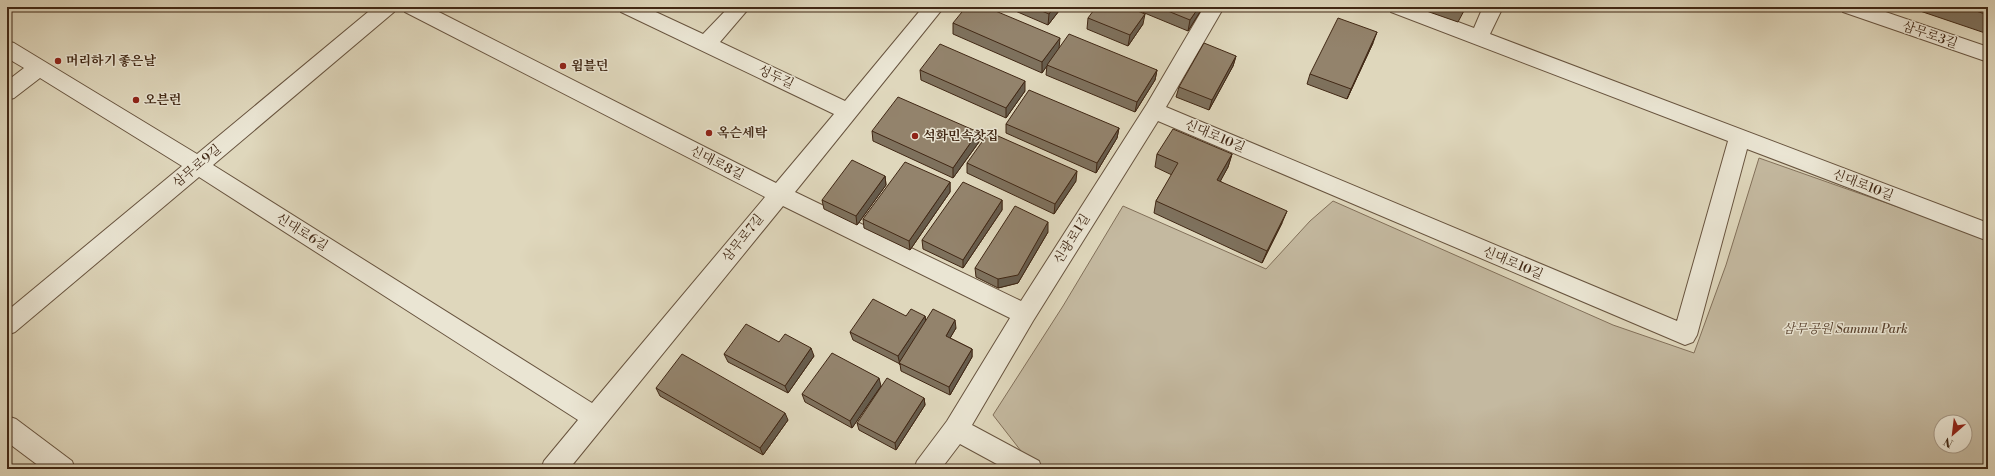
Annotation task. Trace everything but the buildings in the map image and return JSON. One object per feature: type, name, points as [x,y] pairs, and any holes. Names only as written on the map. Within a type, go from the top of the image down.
[{"type":"street","name":"삼무로9길","points":[[7,325],[387,7]]},
{"type":"street","name":"신대로8길","points":[[412,7],[779,194],[1025,314]]},
{"type":"street","name":"성두길","points":[[628,7],[847,111]]},
{"type":"street","points":[[706,44],[740,7]]},
{"type":"street","name":"삼무로7길","points":[[553,469],[934,7]]},
{"type":"street","name":"신광로1길","points":[[926,469],[956,429],[1025,314],[1154,110],[1214,7]]},
{"type":"street","name":"신대로10길","points":[[1398,7],[1988,232]]},
{"type":"street","points":[[1479,37],[1493,7]]},
{"type":"street","name":"삼무로3길","points":[[1850,7],[1988,55]]},
{"type":"street","name":"신대로6길","points":[[7,48],[197,165],[595,418]]},
{"type":"street","points":[[7,92],[39,68]]},
{"type":"street","name":"신대로10길","points":[[1154,110],[1685,335],[1739,138]]},
{"type":"street","points":[[7,427],[63,469]]},
{"type":"street","points":[[956,429],[1030,469]]},
{"type":"green space","name":"삼무공원 Sammu Park","points":[[1759,158],[1932,219],[1988,241],[1988,469],[1035,469],[993,415],[1063,306],[1123,206],[1266,269],[1310,221],[1333,201],[1613,325],[1694,353],[1726,265]]},
{"type":"place","name":"머리하기 좋은날","points":[[58,61]]},
{"type":"place","name":"윔블던","points":[[563,66]]},
{"type":"place","name":"오븐런","points":[[136,100]]},
{"type":"place","name":"옥슨세탁","points":[[709,133]]},
{"type":"place","name":"석화민속찻집","points":[[915,136]]}]
